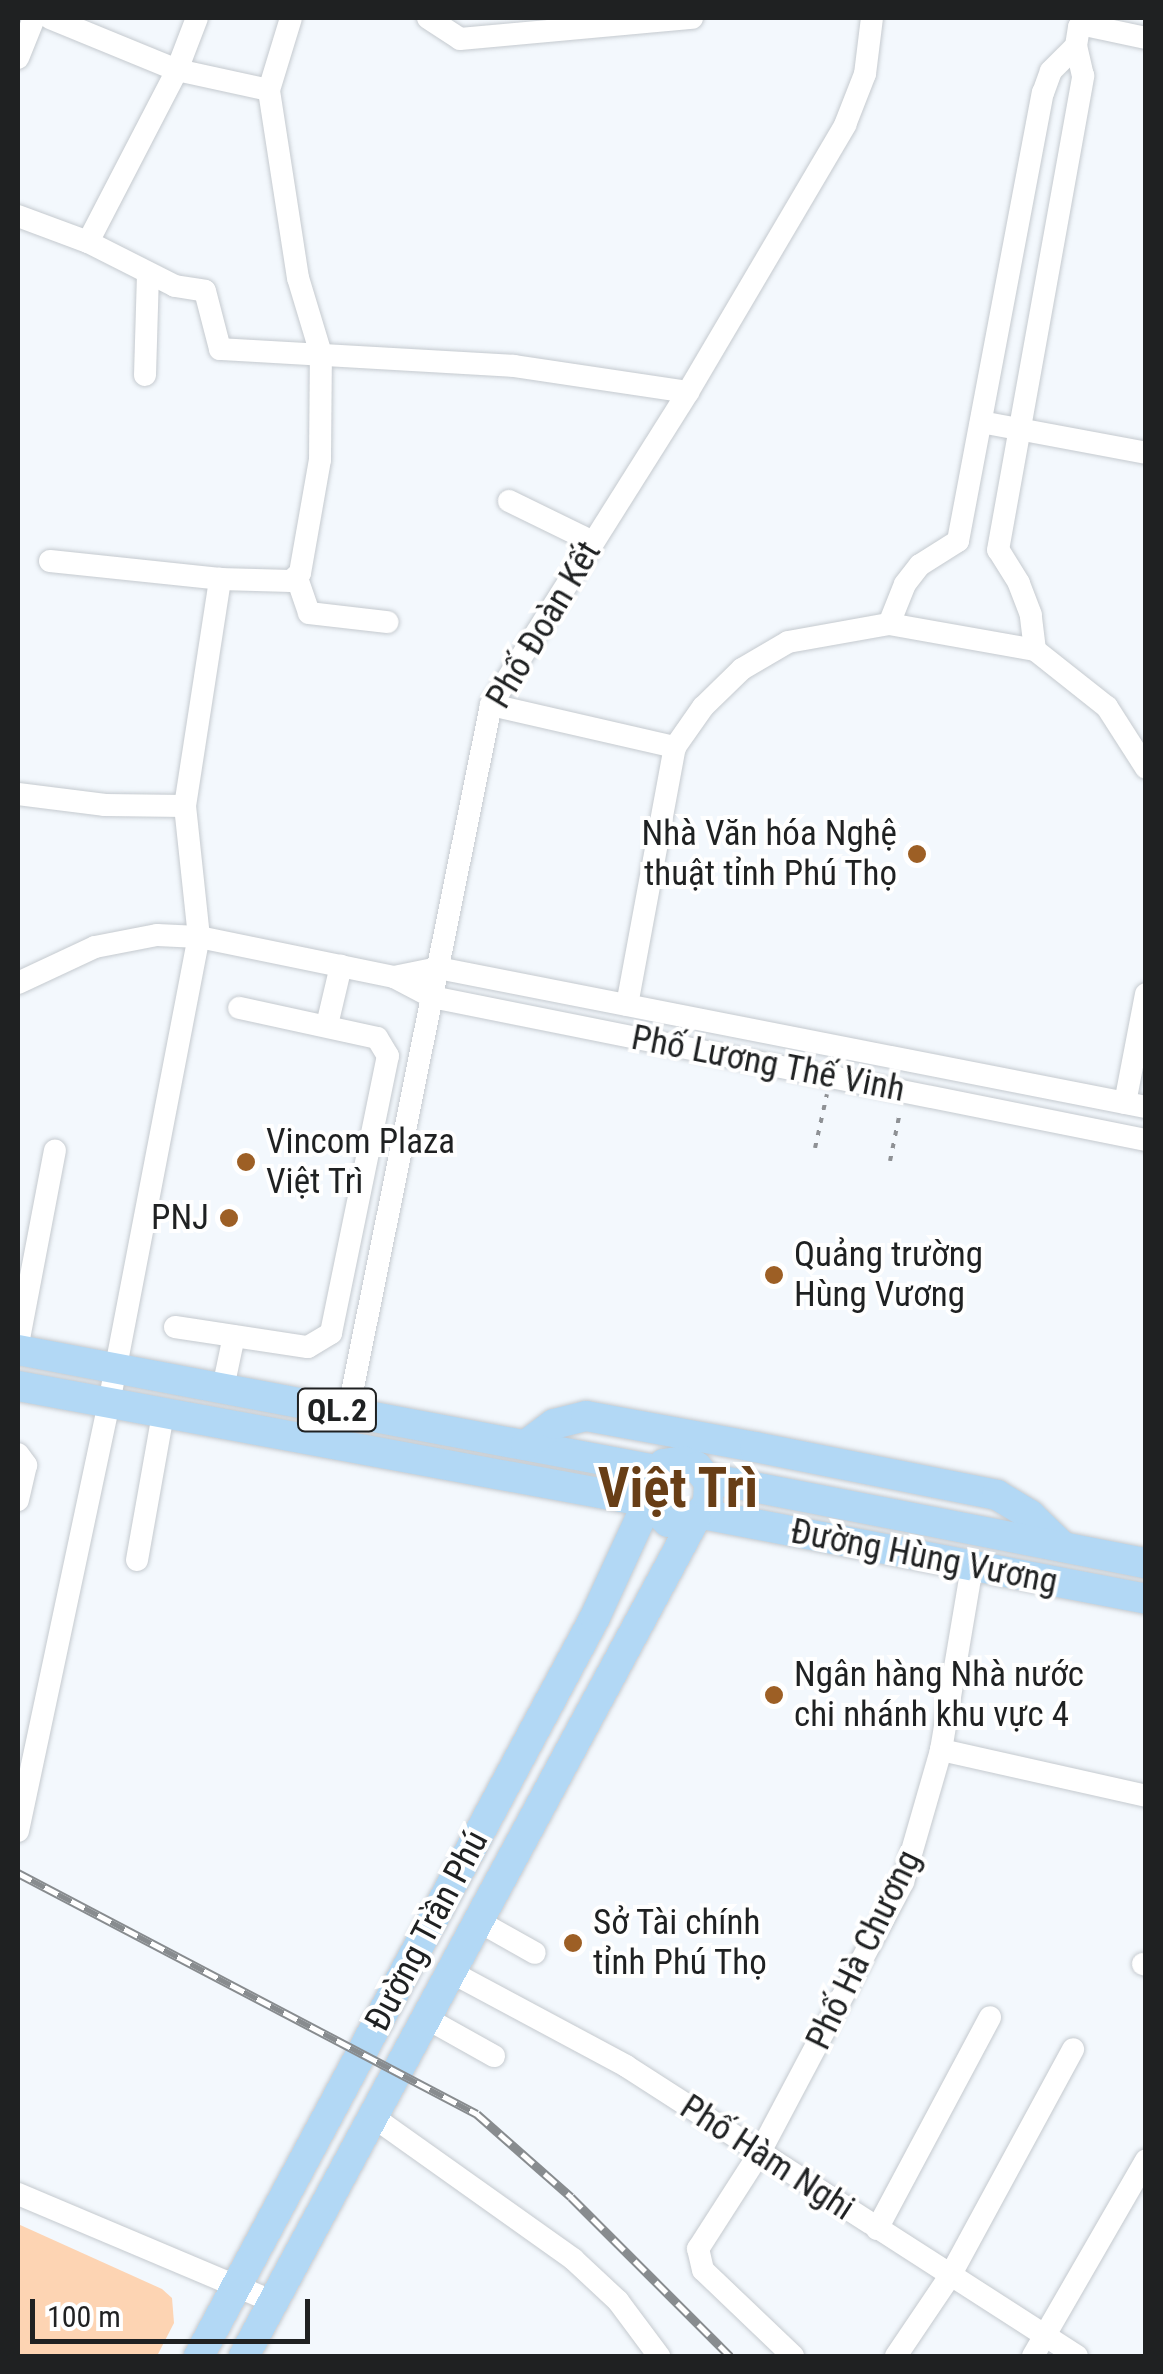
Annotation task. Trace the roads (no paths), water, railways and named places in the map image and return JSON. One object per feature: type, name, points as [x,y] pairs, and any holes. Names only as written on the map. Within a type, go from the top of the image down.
[{"type":"main road","name":"QL.2","points":[[18,1347],[656,1470],[669,1462],[684,1461],[698,1466],[707,1478]]},
{"type":"main road","name":"QL.2","points":[[18,1386],[648,1502],[668,1522],[699,1517]]},
{"type":"main road","points":[[526,1445],[554,1424],[586,1416],[755,1448],[998,1495],[1030,1515],[1063,1547]]},
{"type":"main road","points":[[648,1502],[647,1485],[656,1470]]},
{"type":"main road","points":[[699,1517],[710,1497],[707,1478]]},
{"type":"main road","name":"Đường Hùng Vương","points":[[707,1478],[1146,1563]]},
{"type":"main road","name":"Đường Trần Phú","points":[[200,2356],[595,1616],[648,1502]]},
{"type":"main road","name":"Đường Trần Phú","points":[[244,2356],[699,1517]]},
{"type":"main road","name":"Đường Hùng Vương","points":[[699,1517],[1146,1599]]},
{"type":"street","points":[[18,58],[34,18]]},
{"type":"street","points":[[50,18],[178,70],[269,90]]},
{"type":"street","points":[[88,242],[178,70],[198,18]]},
{"type":"street","points":[[291,18],[269,90],[298,278],[321,354],[320,460],[297,578],[309,612],[387,622]]},
{"type":"street","points":[[428,18],[460,38],[692,18]]},
{"type":"street","name":"Phố Đoàn Kết","points":[[348,1412],[491,705],[688,392],[845,124],[865,74],[872,18]]},
{"type":"street","points":[[1078,30],[1146,38]]},
{"type":"street","points":[[958,541],[1043,93],[1051,71],[1078,30]]},
{"type":"street","points":[[1035,650],[1031,616],[1019,583],[998,550],[1016,429],[1083,76],[1078,30]]},
{"type":"street","points":[[18,216],[88,242],[175,286],[205,291],[220,349],[514,366],[688,392]]},
{"type":"street","points":[[145,375],[148,272]]},
{"type":"street","points":[[981,422],[1146,453]]},
{"type":"street","points":[[509,501],[594,542]]},
{"type":"street","points":[[890,624],[905,584],[920,565],[958,541],[998,550]]},
{"type":"street","points":[[50,561],[220,578],[297,578]]},
{"type":"street","points":[[18,1832],[116,1368],[199,937],[185,806],[220,578]]},
{"type":"street","points":[[627,1005],[675,747],[702,708],[742,669],[788,642],[890,624],[1035,650],[1106,708],[1146,768]]},
{"type":"street","points":[[491,705],[675,747]]},
{"type":"street","points":[[18,794],[105,805],[185,806]]},
{"type":"street","name":"Phố Lương Thế Vinh","points":[[18,984],[95,946],[157,935],[199,937],[394,977],[432,997],[1146,1140]]},
{"type":"street","points":[[327,1025],[341,966]]},
{"type":"street","name":"Phố Lương Thế Vinh","points":[[394,977],[438,968],[1135,1105]]},
{"type":"street","points":[[1135,1105],[1146,994]]},
{"type":"street","points":[[174,1327],[308,1347],[331,1333],[388,1056],[377,1038],[240,1008]]},
{"type":"street","points":[[870,1085],[876,1054]]},
{"type":"street","points":[[18,1347],[23,1279],[56,1150]]},
{"type":"street","points":[[223,1388],[234,1336]]},
{"type":"street","points":[[137,1560],[164,1414]]},
{"type":"street","points":[[18,1454],[26,1466],[18,1500]]},
{"type":"street","name":"Phố Hà Chương","points":[[793,2356],[704,2270],[698,2249],[759,2154],[903,1882],[941,1750],[972,1566]]},
{"type":"street","points":[[941,1750],[1146,1796]]},
{"type":"street","points":[[478,1922],[535,1953]]},
{"type":"street","name":"Phố Hàm Nghi","points":[[451,1972],[626,2066],[950,2276],[1040,2347],[1077,2356]]},
{"type":"street","points":[[877,2229],[990,2017]]},
{"type":"street","points":[[426,2018],[494,2056]]},
{"type":"street","points":[[896,2356],[950,2276],[1074,2048]]},
{"type":"street","points":[[372,2116],[573,2259],[618,2301],[659,2356]]},
{"type":"street","points":[[1040,2347],[1146,2160]]},
{"type":"street","points":[[18,2194],[274,2302]]},
{"type":"railway","points":[[18,1873],[477,2114],[571,2197],[730,2356]]},
{"type":"place","name":"Nhà Văn hóa Nghệ thuật tỉnh Phú Thọ","points":[[917,854]]},
{"type":"place","name":"Vincom Plaza Việt Trì","points":[[246,1162]]},
{"type":"place","name":"PNJ","points":[[229,1218]]},
{"type":"place","name":"Quảng trường Hùng Vương","points":[[774,1275]]},
{"type":"place","name":"Ngân hàng Nhà nước chi nhánh khu vực 4","points":[[774,1695]]},
{"type":"place","name":"Sở Tài chính tỉnh Phú Thọ","points":[[573,1943]]},
{"type":"district","name":"Việt Trì","points":[[678,1489]]}]
